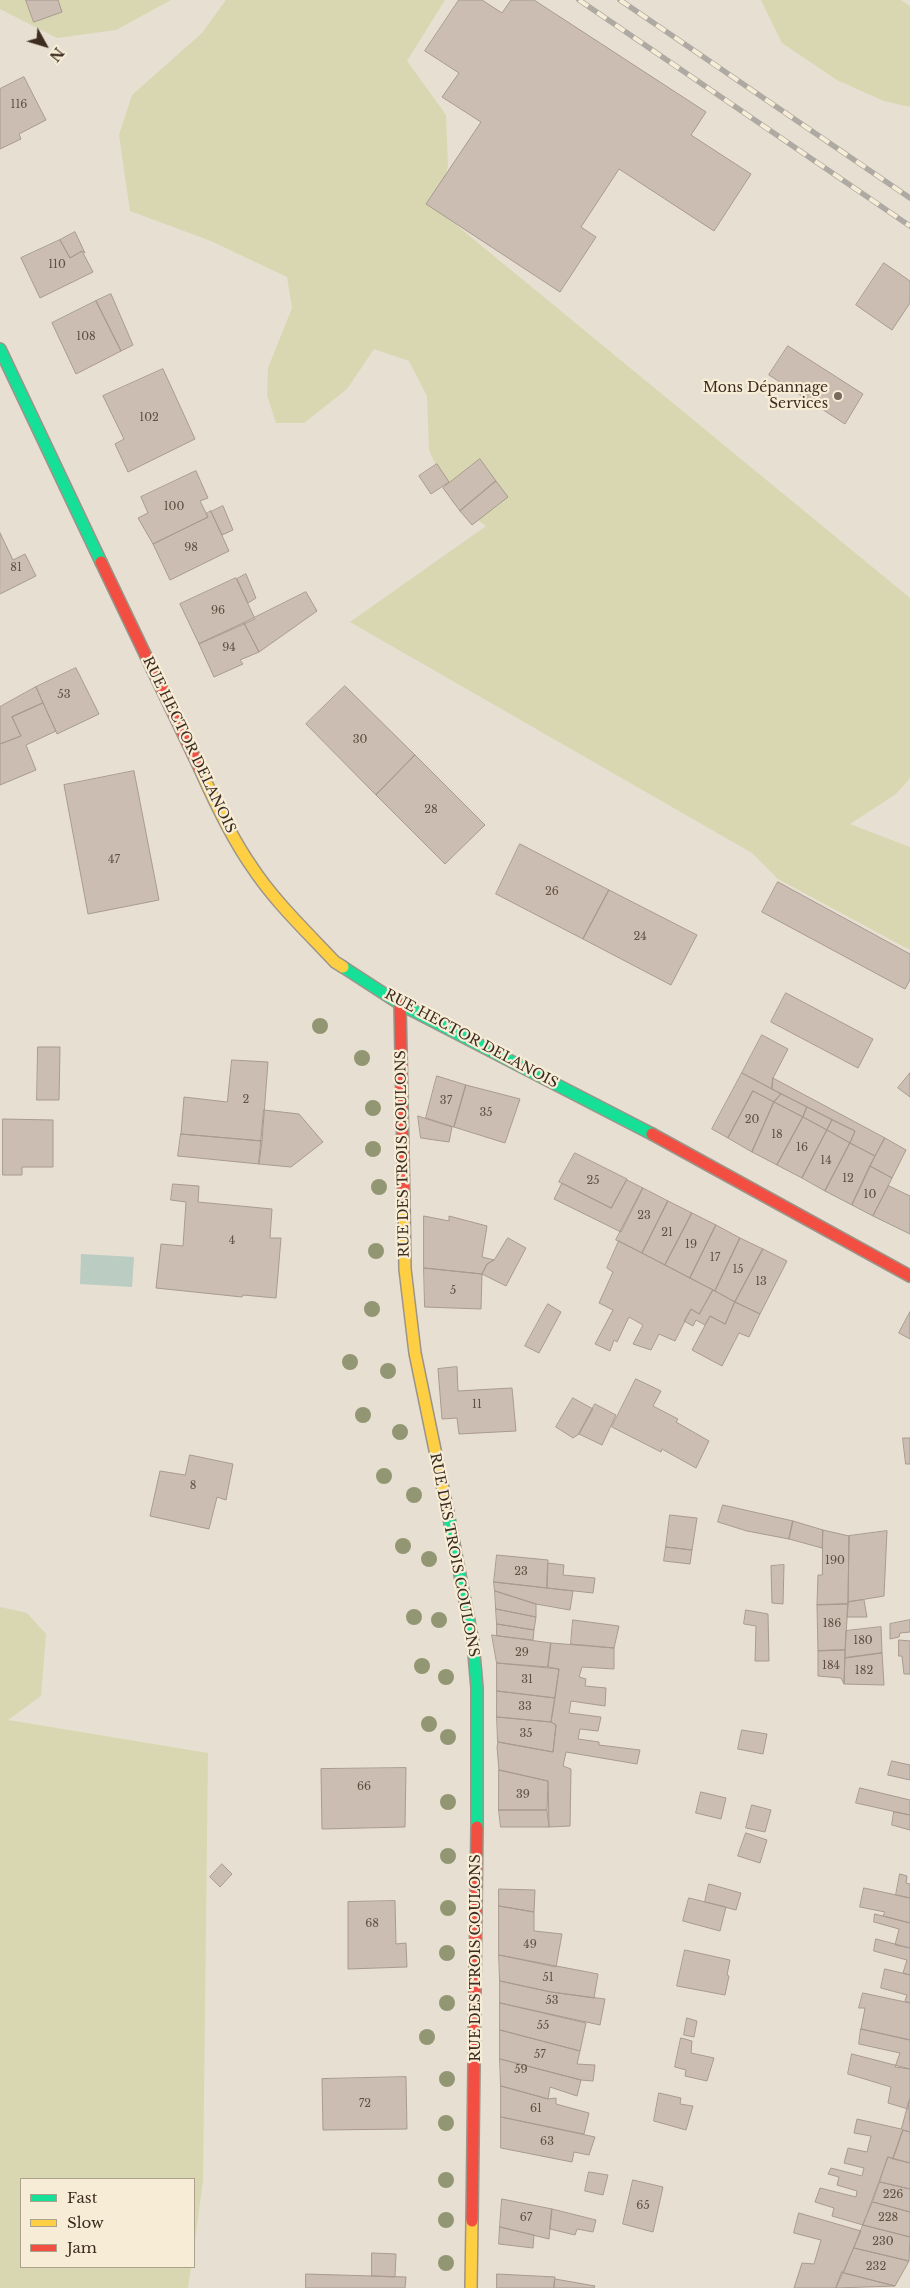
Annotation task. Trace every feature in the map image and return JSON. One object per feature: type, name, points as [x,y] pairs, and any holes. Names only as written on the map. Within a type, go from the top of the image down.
[{"type":"street","name":"RUE HECTOR DELANOIS","points":[[0,349],[227,827],[252,868],[282,905],[335,962],[400,1004],[677,1147],[910,1276]]},
{"type":"street","name":"RUE DES TROIS COULONS","points":[[400,1004],[405,1270],[415,1354],[464,1592],[473,1642],[477,1688],[476,2027],[471,2288]]},
{"type":"green space","points":[[0,0],[171,0],[116,30],[57,38],[0,9]]},
{"type":"green space","points":[[226,0],[445,0],[407,61],[446,115],[448,165],[438,210],[910,598],[910,778],[896,794],[850,824],[910,847],[910,950],[778,879],[752,853],[350,622],[486,526],[452,502],[429,450],[427,396],[409,361],[374,349],[347,389],[304,423],[276,423],[267,395],[268,368],[292,308],[287,277],[211,241],[130,211],[119,135],[132,95],[202,33]]},
{"type":"green space","points":[[761,0],[901,0],[910,6],[910,107],[884,101],[837,80],[782,43]]},
{"type":"green space","points":[[0,1607],[27,1613],[46,1634],[41,1696],[8,1720],[208,1753],[203,2180],[195,2240],[195,2178],[20,2178],[20,2268],[191,2268],[188,2288],[0,2288]]},
{"type":"shaded area","points":[[81,1254],[134,1257],[132,1287],[80,1284]]},
{"type":"building","points":[[26,0],[58,0],[62,12],[34,22]]},
{"type":"building","points":[[459,0],[482,0],[502,13],[511,0],[534,0],[706,112],[691,135],[751,174],[714,231],[619,169],[581,227],[596,237],[560,292],[426,204],[481,122],[442,97],[459,73],[425,51]]},
{"type":"building","points":[[24,77],[46,120],[19,134],[21,139],[0,149],[0,89]]},
{"type":"building","points":[[75,232],[85,253],[82,251],[70,258],[60,240]]},
{"type":"building","points":[[60,240],[70,258],[82,251],[93,272],[40,298],[21,258]]},
{"type":"building","points":[[884,263],[910,281],[910,303],[892,330],[856,305]]},
{"type":"building","points":[[111,294],[133,345],[121,351],[96,301]]},
{"type":"building","points":[[96,301],[121,351],[76,374],[52,323]]},
{"type":"building","points":[[788,346],[863,394],[845,424],[769,375]]},
{"type":"building","points":[[163,369],[195,439],[128,472],[115,444],[124,439],[103,396]]},
{"type":"building","points":[[480,459],[496,481],[460,511],[443,488]]},
{"type":"building","points":[[437,464],[449,482],[431,494],[419,476]]},
{"type":"building","points":[[196,471],[208,498],[200,501],[208,517],[153,544],[138,518],[148,513],[141,497]]},
{"type":"building","points":[[496,481],[508,497],[472,525],[460,511]]},
{"type":"building","points":[[223,506],[233,530],[222,535],[211,512]]},
{"type":"building","points":[[211,511],[229,551],[170,580],[153,544],[208,517],[206,514]]},
{"type":"building","points":[[0,533],[13,560],[25,554],[36,576],[0,594]]},
{"type":"building","points":[[246,574],[256,598],[248,603],[237,579]]},
{"type":"building","points":[[236,578],[255,619],[199,644],[180,604]]},
{"type":"building","points":[[306,592],[317,611],[259,652],[244,623]]},
{"type":"building","points":[[244,623],[259,652],[240,660],[243,664],[214,677],[199,644]]},
{"type":"building","points":[[76,668],[99,714],[57,734],[36,687]]},
{"type":"building","points":[[345,686],[415,755],[376,795],[306,724]]},
{"type":"building","points":[[36,687],[43,703],[12,717],[21,736],[0,744],[0,707]]},
{"type":"building","points":[[43,703],[56,731],[26,745],[36,770],[0,785],[0,744],[21,736],[12,717]]},
{"type":"building","points":[[415,755],[485,825],[445,864],[376,795]]},
{"type":"building","points":[[134,771],[159,900],[88,914],[64,785]]},
{"type":"building","points":[[520,844],[609,890],[583,939],[496,894]]},
{"type":"building","points":[[778,882],[910,954],[910,980],[905,989],[762,912]]},
{"type":"building","points":[[609,890],[697,935],[671,985],[583,939]]},
{"type":"building","points":[[786,993],[873,1039],[858,1068],[771,1022]]},
{"type":"building","points":[[762,1035],[788,1049],[773,1078],[772,1089],[742,1073]]},
{"type":"building","points":[[38,1047],[60,1047],[59,1100],[37,1100]]},
{"type":"building","points":[[232,1060],[268,1062],[262,1141],[181,1134],[184,1097],[227,1102]]},
{"type":"building","points":[[742,1073],[781,1094],[774,1102],[753,1091],[728,1138],[712,1129]]},
{"type":"building","points":[[910,1073],[910,1097],[898,1088]]},
{"type":"building","points":[[437,1076],[466,1085],[454,1127],[426,1118]]},
{"type":"building","points":[[773,1078],[885,1138],[875,1156],[850,1143],[855,1131],[772,1089]]},
{"type":"building","points":[[466,1085],[520,1099],[505,1143],[454,1127]]},
{"type":"building","points":[[753,1091],[774,1102],[752,1152],[728,1138]]},
{"type":"building","points":[[781,1094],[807,1107],[803,1117],[774,1102]]},
{"type":"building","points":[[774,1102],[803,1117],[777,1165],[752,1152]]},
{"type":"building","points":[[807,1107],[832,1120],[827,1130],[803,1117]]},
{"type":"building","points":[[264,1110],[299,1114],[323,1142],[291,1167],[259,1164]]},
{"type":"building","points":[[418,1116],[452,1127],[449,1142],[421,1138]]},
{"type":"building","points":[[803,1117],[827,1130],[802,1178],[777,1165]]},
{"type":"building","points":[[3,1119],[53,1120],[53,1167],[22,1167],[22,1175],[3,1175]]},
{"type":"building","points":[[832,1120],[855,1131],[850,1143],[827,1130]]},
{"type":"building","points":[[827,1130],[850,1143],[825,1191],[802,1178]]},
{"type":"building","points":[[181,1134],[262,1141],[259,1164],[178,1156]]},
{"type":"building","points":[[885,1138],[906,1150],[892,1178],[870,1166]]},
{"type":"building","points":[[850,1143],[875,1156],[852,1205],[825,1191]]},
{"type":"building","points":[[575,1153],[627,1179],[611,1208],[559,1182]]},
{"type":"building","points":[[870,1166],[892,1178],[873,1216],[852,1205]]},
{"type":"building","points":[[627,1180],[643,1188],[621,1232],[554,1199],[562,1183],[611,1208]]},
{"type":"building","points":[[173,1184],[199,1186],[198,1202],[272,1209],[270,1238],[281,1238],[276,1298],[243,1295],[242,1297],[156,1288],[161,1244],[183,1246],[186,1202],[171,1200]]},
{"type":"building","points":[[889,1186],[910,1196],[910,1234],[873,1216]]},
{"type":"building","points":[[643,1188],[668,1201],[642,1253],[616,1240]]},
{"type":"building","points":[[668,1201],[692,1213],[665,1265],[642,1253]]},
{"type":"building","points":[[692,1213],[716,1225],[690,1278],[665,1265]]},
{"type":"building","points":[[424,1216],[449,1221],[449,1216],[487,1226],[482,1257],[494,1260],[487,1264],[482,1274],[424,1268]]},
{"type":"building","points":[[716,1225],[740,1238],[715,1291],[690,1278]]},
{"type":"building","points":[[508,1238],[526,1248],[506,1286],[482,1274],[487,1264],[494,1260]]},
{"type":"building","points":[[740,1238],[763,1249],[735,1302],[715,1291]]},
{"type":"building","points":[[619,1241],[713,1290],[699,1314],[691,1309],[675,1341],[659,1334],[651,1350],[633,1344],[643,1325],[629,1317],[617,1342],[614,1340],[610,1351],[595,1344],[613,1310],[599,1303],[613,1272],[607,1268]]},
{"type":"building","points":[[763,1249],[787,1261],[760,1314],[735,1302]]},
{"type":"building","points":[[424,1268],[482,1274],[481,1309],[425,1307]]},
{"type":"building","points":[[713,1290],[735,1302],[725,1324],[710,1316],[705,1325],[696,1320],[693,1326],[684,1321],[691,1309],[699,1314]]},
{"type":"building","points":[[735,1302],[760,1314],[749,1337],[739,1333],[722,1366],[692,1350],[710,1316],[725,1324]]},
{"type":"building","points":[[548,1304],[561,1312],[539,1353],[525,1346]]},
{"type":"building","points":[[910,1312],[910,1339],[899,1333]]},
{"type":"building","points":[[457,1367],[458,1391],[512,1388],[516,1431],[459,1434],[457,1418],[442,1419],[438,1369]]},
{"type":"building","points":[[636,1379],[661,1391],[653,1406],[678,1419],[676,1422],[709,1441],[696,1468],[662,1449],[661,1452],[612,1427]]},
{"type":"building","points":[[573,1398],[593,1409],[579,1434],[573,1438],[556,1427]]},
{"type":"building","points":[[595,1404],[616,1415],[602,1445],[579,1434]]},
{"type":"building","points":[[903,1438],[910,1438],[910,1464],[906,1464]]},
{"type":"building","points":[[190,1455],[233,1464],[226,1500],[217,1497],[209,1529],[150,1516],[160,1471],[185,1475]]},
{"type":"building","points":[[723,1505],[793,1521],[789,1539],[747,1531],[718,1522]]},
{"type":"building","points":[[670,1515],[697,1518],[692,1550],[666,1547]]},
{"type":"building","points":[[793,1521],[823,1530],[822,1548],[789,1539]]},
{"type":"building","points":[[823,1530],[849,1536],[848,1604],[817,1605],[818,1575],[822,1575]]},
{"type":"building","points":[[887,1531],[884,1596],[848,1602],[849,1536]]},
{"type":"building","points":[[666,1547],[692,1550],[690,1564],[664,1561]]},
{"type":"building","points":[[497,1555],[548,1560],[547,1588],[494,1582]]},
{"type":"building","points":[[548,1563],[564,1565],[563,1575],[595,1578],[593,1593],[547,1588]]},
{"type":"building","points":[[784,1565],[783,1604],[772,1603],[771,1566]]},
{"type":"building","points":[[494,1582],[573,1591],[570,1610],[536,1604],[495,1591]]},
{"type":"building","points":[[495,1591],[536,1604],[536,1617],[496,1609]]},
{"type":"building","points":[[864,1600],[867,1617],[847,1617],[848,1602]]},
{"type":"building","points":[[848,1604],[845,1650],[818,1651],[817,1605]]},
{"type":"building","points":[[496,1609],[536,1617],[534,1630],[497,1624]]},
{"type":"building","points":[[746,1610],[768,1614],[769,1661],[755,1661],[756,1626],[744,1624]]},
{"type":"building","points":[[573,1620],[619,1626],[614,1648],[571,1644]]},
{"type":"building","points":[[910,1620],[910,1632],[900,1633],[899,1637],[890,1639],[890,1624]]},
{"type":"building","points":[[497,1624],[534,1630],[533,1640],[497,1636]]},
{"type":"building","points":[[881,1627],[882,1653],[845,1658],[846,1631]]},
{"type":"building","points":[[492,1635],[551,1643],[548,1667],[497,1663]]},
{"type":"building","points":[[899,1640],[910,1641],[910,1674],[904,1674],[902,1656],[899,1656]]},
{"type":"building","points":[[551,1643],[614,1648],[614,1669],[582,1667],[579,1677],[586,1679],[585,1686],[606,1688],[605,1706],[571,1701],[569,1713],[601,1717],[598,1731],[580,1729],[578,1739],[599,1742],[599,1745],[640,1750],[637,1764],[566,1752],[563,1766],[571,1769],[570,1826],[549,1827],[548,1781],[499,1770],[497,1747],[498,1742],[553,1752],[556,1725],[551,1722],[559,1669],[548,1667]]},
{"type":"building","points":[[845,1650],[844,1684],[841,1678],[818,1676],[818,1651]]},
{"type":"building","points":[[882,1653],[884,1685],[844,1684],[845,1658]]},
{"type":"building","points":[[497,1663],[559,1669],[555,1698],[497,1691]]},
{"type":"building","points":[[497,1691],[555,1698],[551,1722],[497,1717]]},
{"type":"building","points":[[497,1717],[551,1722],[556,1725],[553,1752],[498,1742]]},
{"type":"building","points":[[742,1730],[767,1734],[763,1754],[738,1749]]},
{"type":"building","points":[[892,1761],[910,1765],[910,1780],[888,1775]]},
{"type":"building","points":[[406,1768],[405,1827],[322,1829],[321,1769]]},
{"type":"building","points":[[499,1770],[548,1781],[547,1810],[499,1810]]},
{"type":"building","points":[[860,1788],[910,1800],[910,1815],[856,1803]]},
{"type":"building","points":[[701,1792],[726,1798],[721,1819],[696,1813]]},
{"type":"building","points":[[752,1805],[771,1810],[765,1832],[746,1828]]},
{"type":"building","points":[[499,1810],[547,1810],[549,1827],[501,1827]]},
{"type":"building","points":[[894,1812],[910,1815],[910,1830],[892,1825]]},
{"type":"building","points":[[746,1833],[767,1840],[760,1863],[738,1856]]},
{"type":"building","points":[[222,1864],[232,1874],[220,1887],[210,1877]]},
{"type":"building","points":[[900,1874],[907,1876],[906,1883],[910,1884],[910,1898],[896,1895]]},
{"type":"building","points":[[709,1884],[741,1893],[736,1910],[705,1902]]},
{"type":"building","points":[[864,1888],[910,1898],[910,1923],[883,1916],[885,1912],[860,1907]]},
{"type":"building","points":[[499,1889],[535,1890],[534,1912],[499,1906]]},
{"type":"building","points":[[689,1898],[726,1907],[720,1931],[683,1921]]},
{"type":"building","points":[[395,1901],[396,1944],[406,1943],[407,1967],[348,1969],[348,1902]]},
{"type":"building","points":[[499,1906],[534,1912],[534,1931],[562,1934],[556,1967],[499,1955]]},
{"type":"building","points":[[875,1914],[910,1923],[910,1948],[895,1945],[899,1929],[874,1922]]},
{"type":"building","points":[[876,1939],[910,1948],[910,1975],[903,1973],[907,1960],[874,1951]]},
{"type":"building","points":[[685,1950],[730,1960],[725,1995],[677,1986]]},
{"type":"building","points":[[499,1955],[598,1974],[594,1998],[551,1992],[500,1981]]},
{"type":"building","points":[[885,1969],[910,1975],[910,2003],[905,2001],[907,1995],[881,1988]]},
{"type":"building","points":[[500,1981],[551,1992],[605,1999],[600,2025],[500,2003]]},
{"type":"building","points":[[863,1993],[910,2003],[910,2040],[861,2029],[865,2008],[859,2008]]},
{"type":"building","points":[[500,2003],[586,2023],[580,2051],[500,2030]]},
{"type":"building","points":[[687,2018],[697,2021],[694,2037],[684,2035]]},
{"type":"building","points":[[861,2029],[910,2040],[910,2069],[895,2067],[900,2053],[859,2044]]},
{"type":"building","points":[[500,2030],[580,2051],[577,2064],[595,2065],[593,2081],[581,2080],[500,2059]]},
{"type":"building","points":[[681,2038],[692,2041],[691,2053],[714,2058],[707,2081],[685,2076],[686,2070],[675,2067]]},
{"type":"building","points":[[852,2054],[910,2069],[908,2109],[888,2103],[891,2087],[848,2074]]},
{"type":"building","points":[[500,2059],[581,2080],[577,2096],[550,2087],[548,2099],[501,2086]]},
{"type":"building","points":[[406,2077],[407,2129],[323,2130],[322,2079]]},
{"type":"building","points":[[501,2086],[548,2099],[556,2098],[556,2104],[589,2113],[584,2134],[501,2117]]},
{"type":"building","points":[[659,2093],[681,2098],[680,2104],[693,2106],[686,2130],[654,2121]]},
{"type":"building","points":[[909,2101],[910,2132],[903,2130],[893,2159],[888,2157],[863,2225],[832,2216],[834,2208],[815,2202],[820,2188],[856,2197],[857,2191],[837,2185],[839,2177],[828,2174],[831,2168],[862,2176],[864,2168],[844,2163],[848,2148],[867,2152],[871,2136],[854,2133],[857,2119],[901,2129]]},
{"type":"building","points":[[501,2117],[595,2137],[589,2155],[574,2152],[572,2162],[501,2148]]},
{"type":"building","points":[[903,2130],[910,2132],[910,2163],[893,2159]]},
{"type":"building","points":[[888,2157],[910,2163],[910,2189],[880,2182]]},
{"type":"building","points":[[589,2172],[608,2175],[603,2195],[585,2191]]},
{"type":"building","points":[[633,2180],[663,2187],[653,2232],[623,2224]]},
{"type":"building","points":[[880,2182],[910,2189],[910,2212],[873,2202]]},
{"type":"building","points":[[502,2199],[552,2209],[549,2239],[500,2227]]},
{"type":"building","points":[[873,2202],[910,2212],[910,2237],[863,2225]]},
{"type":"building","points":[[552,2209],[596,2220],[593,2232],[577,2229],[575,2235],[550,2229]]},
{"type":"building","points":[[799,2213],[861,2231],[836,2288],[794,2288],[802,2263],[814,2264],[821,2240],[794,2233]]},
{"type":"building","points":[[863,2225],[910,2237],[909,2261],[854,2248]]},
{"type":"building","points":[[500,2227],[534,2235],[533,2248],[499,2244]]},
{"type":"building","points":[[854,2248],[909,2261],[895,2286],[844,2273]]},
{"type":"building","points":[[372,2253],[396,2254],[395,2277],[372,2276]]},
{"type":"building","points":[[842,2272],[844,2273],[895,2286],[836,2288]]},
{"type":"building","points":[[306,2274],[406,2277],[405,2288],[306,2288]]},
{"type":"building","points":[[497,2274],[555,2277],[554,2288],[497,2288]]},
{"type":"building","points":[[555,2279],[595,2286],[594,2288],[554,2288]]},
{"type":"railway","points":[[579,0],[910,226]]},
{"type":"railway","points":[[620,0],[910,198]]},
{"type":"traffic: fast","points":[[0,349],[101,562]]},
{"type":"traffic: fast","points":[[343,967],[400,1004],[652,1134]]},
{"type":"traffic: fast","points":[[448,1513],[473,1642],[477,1688],[477,1827]]},
{"type":"traffic: slow","points":[[200,769],[230,832],[261,880],[302,928],[335,962],[343,967]]},
{"type":"traffic: slow","points":[[404,1207],[405,1269],[415,1353],[448,1513]]},
{"type":"traffic: slow","points":[[471,2288],[472,2221]]},
{"type":"traffic: jam","points":[[101,562],[200,769]]},
{"type":"traffic: jam","points":[[400,1004],[404,1207]]},
{"type":"traffic: jam","points":[[652,1134],[910,1276]]},
{"type":"traffic: jam","points":[[472,2221],[477,1827]]},
{"type":"place","name":"Mons Dépannage Services","points":[[838,396]]}]
